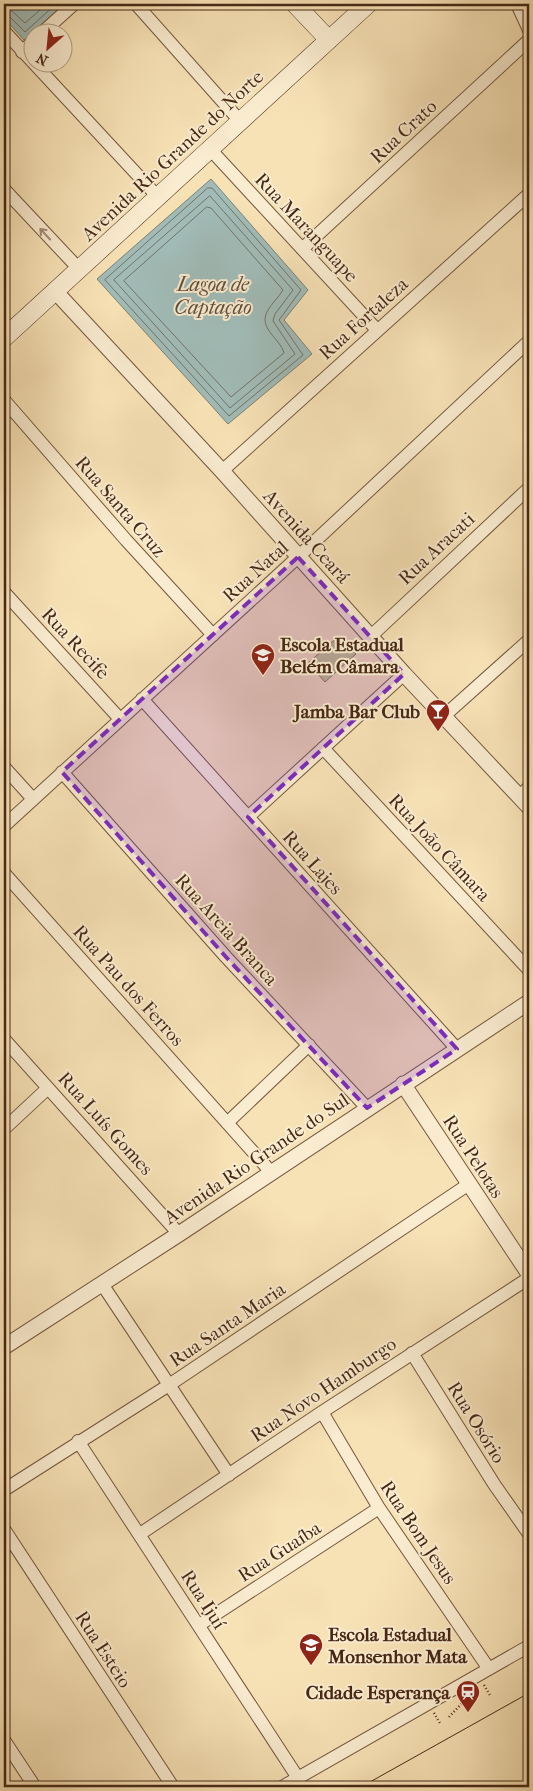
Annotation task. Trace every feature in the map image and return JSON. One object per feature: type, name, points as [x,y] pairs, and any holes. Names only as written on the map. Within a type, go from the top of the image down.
[{"type":"main road","points":[[295,4],[329,40]]},
{"type":"main road","name":"Avenida Rio Grande do Norte","points":[[4,338],[368,4]]},
{"type":"street","points":[[54,22],[74,4]]},
{"type":"street","points":[[136,4],[240,121]]},
{"type":"street","points":[[517,4],[529,30]]},
{"type":"street","points":[[4,31],[22,52]]},
{"type":"street","name":"Rua Crato","points":[[302,249],[529,40]]},
{"type":"street","points":[[41,72],[158,197]]},
{"type":"street","name":"Rua Maranguape","points":[[210,149],[377,330]]},
{"type":"street","points":[[4,189],[79,269]]},
{"type":"street","name":"Rua Fortaleza","points":[[222,471],[529,194]]},
{"type":"street","name":"Avenida Ceará","points":[[55,291],[222,471],[404,674],[526,796]]},
{"type":"street","name":"Rua Natal","points":[[4,826],[298,557],[529,341]]},
{"type":"street","name":"Rua Santa Cruz","points":[[4,400],[126,540],[213,635]]},
{"type":"street","name":"Rua Aracati","points":[[370,637],[529,488]]},
{"type":"street","name":"Rua Recife","points":[[4,592],[120,719]]},
{"type":"street","points":[[444,716],[529,640]]},
{"type":"street","points":[[248,817],[404,674]]},
{"type":"street","name":"Rua Lajes","points":[[142,699],[457,1049]]},
{"type":"street","name":"Rua João Câmara","points":[[323,748],[529,970]]},
{"type":"street","points":[[4,767],[33,799]]},
{"type":"street","name":"Rua Areia Branca","points":[[62,772],[226,957],[367,1108]]},
{"type":"street","name":"Rua Pau dos Ferros","points":[[4,873],[271,1172]]},
{"type":"street","name":"Avenida Rio Grande do Sul","points":[[4,1347],[180,1234],[402,1084],[529,1002]]},
{"type":"street","name":"Rua Luís Gomes","points":[[4,1039],[180,1234]]},
{"type":"street","points":[[227,1123],[309,1045]]},
{"type":"street","name":"Rua Pelotas","points":[[402,1084],[529,1274]]},
{"type":"street","points":[[4,1129],[48,1088]]},
{"type":"street","name":"Rua Santa Maria","points":[[4,1490],[78,1441],[169,1385],[469,1184]]},
{"type":"street","name":"Rua Novo Hamburgo","points":[[140,1534],[322,1412],[529,1278]]},
{"type":"street","points":[[102,1284],[228,1475]]},
{"type":"street","name":"Rua Osório","points":[[412,1353],[494,1484],[529,1534]]},
{"type":"street","name":"Rua Bom Jesus","points":[[322,1412],[379,1508],[489,1669]]},
{"type":"street","name":"Rua Ijuí","points":[[78,1441],[298,1778]]},
{"type":"street","name":"Rua Guaíba","points":[[199,1625],[379,1508]]},
{"type":"street","name":"Rua Esteio","points":[[4,1530],[173,1787]]},
{"type":"street","points":[[282,1787],[529,1646]]},
{"type":"street","points":[[4,1740],[8,1754],[35,1787]]},
{"type":"highlighted area","points":[[298,557],[404,674],[248,817],[457,1049],[367,1108],[226,957],[62,772]]},
{"type":"green space","points":[[339,636],[356,654],[325,682],[308,663]]},
{"type":"water","points":[[4,4],[64,4],[44,22],[22,22],[22,38],[4,18]]},
{"type":"water","name":"Lagoa de Captação","points":[[211,179],[308,290],[284,320],[312,354],[228,424],[97,279]]},
{"type":"tram line","points":[[361,1787],[529,1693]]},
{"type":"place","name":"Escola Estadual Belém Câmara","points":[[263,676]]},
{"type":"place","name":"Jamba Bar Club","points":[[438,732]]},
{"type":"place","name":"Escola Estadual Monsenhor Mata","points":[[311,1666]]},
{"type":"place","name":"Cidade Esperança","points":[[468,1713]]}]
